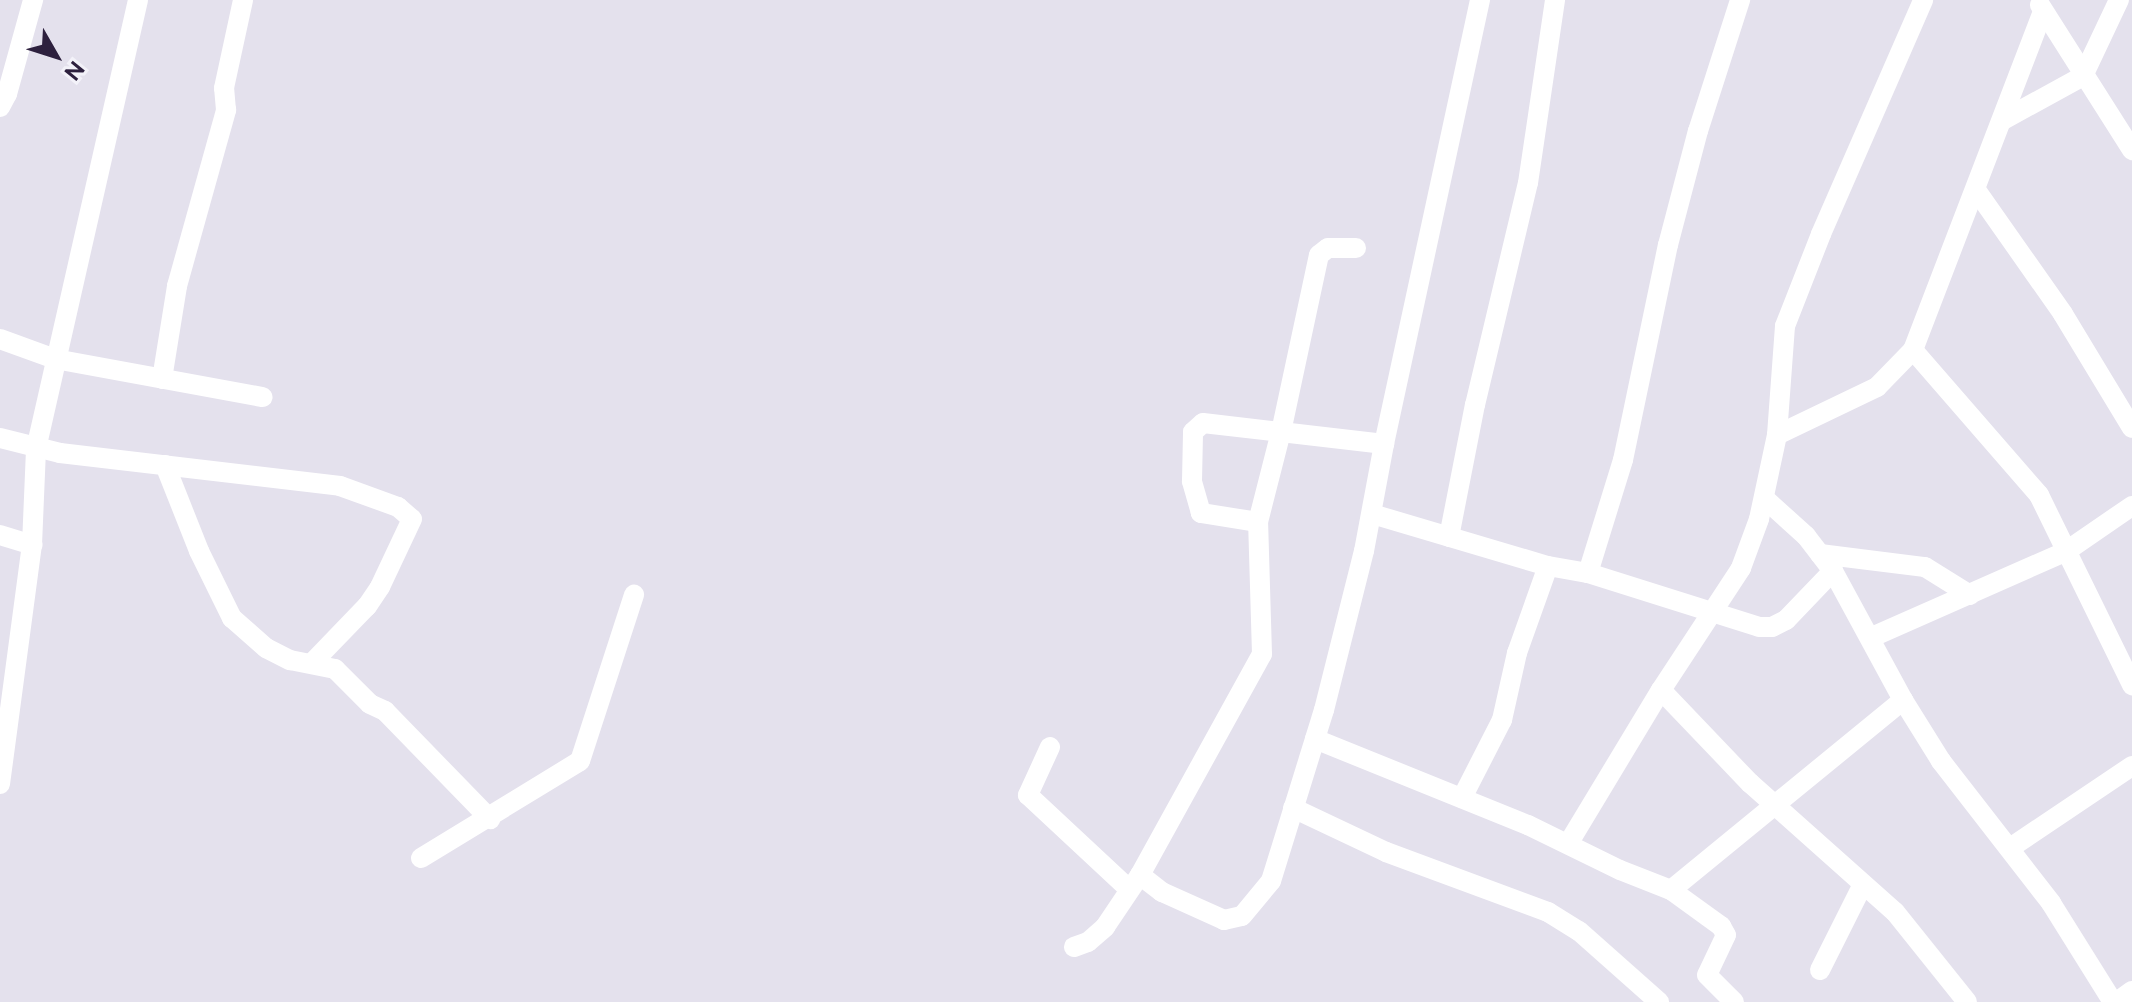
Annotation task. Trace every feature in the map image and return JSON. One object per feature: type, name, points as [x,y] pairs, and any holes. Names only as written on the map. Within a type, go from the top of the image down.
[{"type":"street","points":[[0,107],[8,61],[33,0]]},
{"type":"street","points":[[0,784],[10,652],[32,545],[36,449],[138,0]]},
{"type":"street","points":[[162,379],[177,286],[226,110],[224,88],[243,0]]},
{"type":"street","points":[[1050,747],[1028,795],[1135,882],[1215,918],[1242,916],[1271,881],[1315,739],[1372,514],[1384,444],[1480,0]]},
{"type":"street","points":[[1449,537],[1475,405],[1528,183],[1555,0]]},
{"type":"street","points":[[1588,573],[1623,460],[1683,188],[1740,0]]},
{"type":"street","points":[[1568,844],[1661,690],[1741,568],[1764,498],[1777,435],[1785,326],[1821,234],[1923,0]]},
{"type":"street","points":[[2003,120],[2083,76],[2119,0]]},
{"type":"street","points":[[1777,435],[1877,387],[1913,350],[2003,120],[2040,6]]},
{"type":"street","points":[[2040,6],[2132,150]]},
{"type":"street","points":[[1976,190],[2063,314],[2132,428]]},
{"type":"street","points":[[1074,947],[1095,938],[1135,882],[1262,654],[1258,522],[1319,255],[1328,248],[1356,248]]},
{"type":"street","points":[[0,339],[55,359],[263,397]]},
{"type":"street","points":[[1913,350],[2039,495],[2132,685]]},
{"type":"street","points":[[1258,522],[1201,513],[1192,481],[1193,432],[1203,423],[1384,444]]},
{"type":"street","points":[[0,438],[36,449],[340,486],[398,507],[412,519],[373,597],[312,663]]},
{"type":"street","points":[[165,465],[199,551],[232,618],[266,648],[290,660],[335,669],[370,704],[385,711],[490,819]]},
{"type":"street","points":[[1764,498],[1806,536],[1833,571],[1872,637],[1903,700],[1941,761],[2051,903],[2111,999],[2118,1001],[2132,991]]},
{"type":"street","points":[[1872,637],[2065,552],[2132,506]]},
{"type":"street","points":[[1372,514],[1548,566],[1588,573],[1712,614],[1772,627],[1786,620],[1833,571]]},
{"type":"street","points":[[0,535],[32,545]]},
{"type":"street","points":[[1820,554],[1925,567],[1970,595]]},
{"type":"street","points":[[1462,798],[1502,720],[1517,653],[1548,566]]},
{"type":"street","points":[[421,858],[490,819],[580,761],[634,595]]},
{"type":"street","points":[[1661,690],[1775,805],[1895,912],[1967,1002]]},
{"type":"street","points":[[1671,890],[1903,700]]},
{"type":"street","points":[[1315,739],[1462,798],[1671,890],[1721,926],[1726,935],[1707,975],[1734,1002]]},
{"type":"street","points":[[2010,848],[2132,766]]},
{"type":"street","points":[[1293,808],[1386,852],[1548,912],[1579,931],[1659,1002]]},
{"type":"street","points":[[1820,970],[1863,884]]}]
